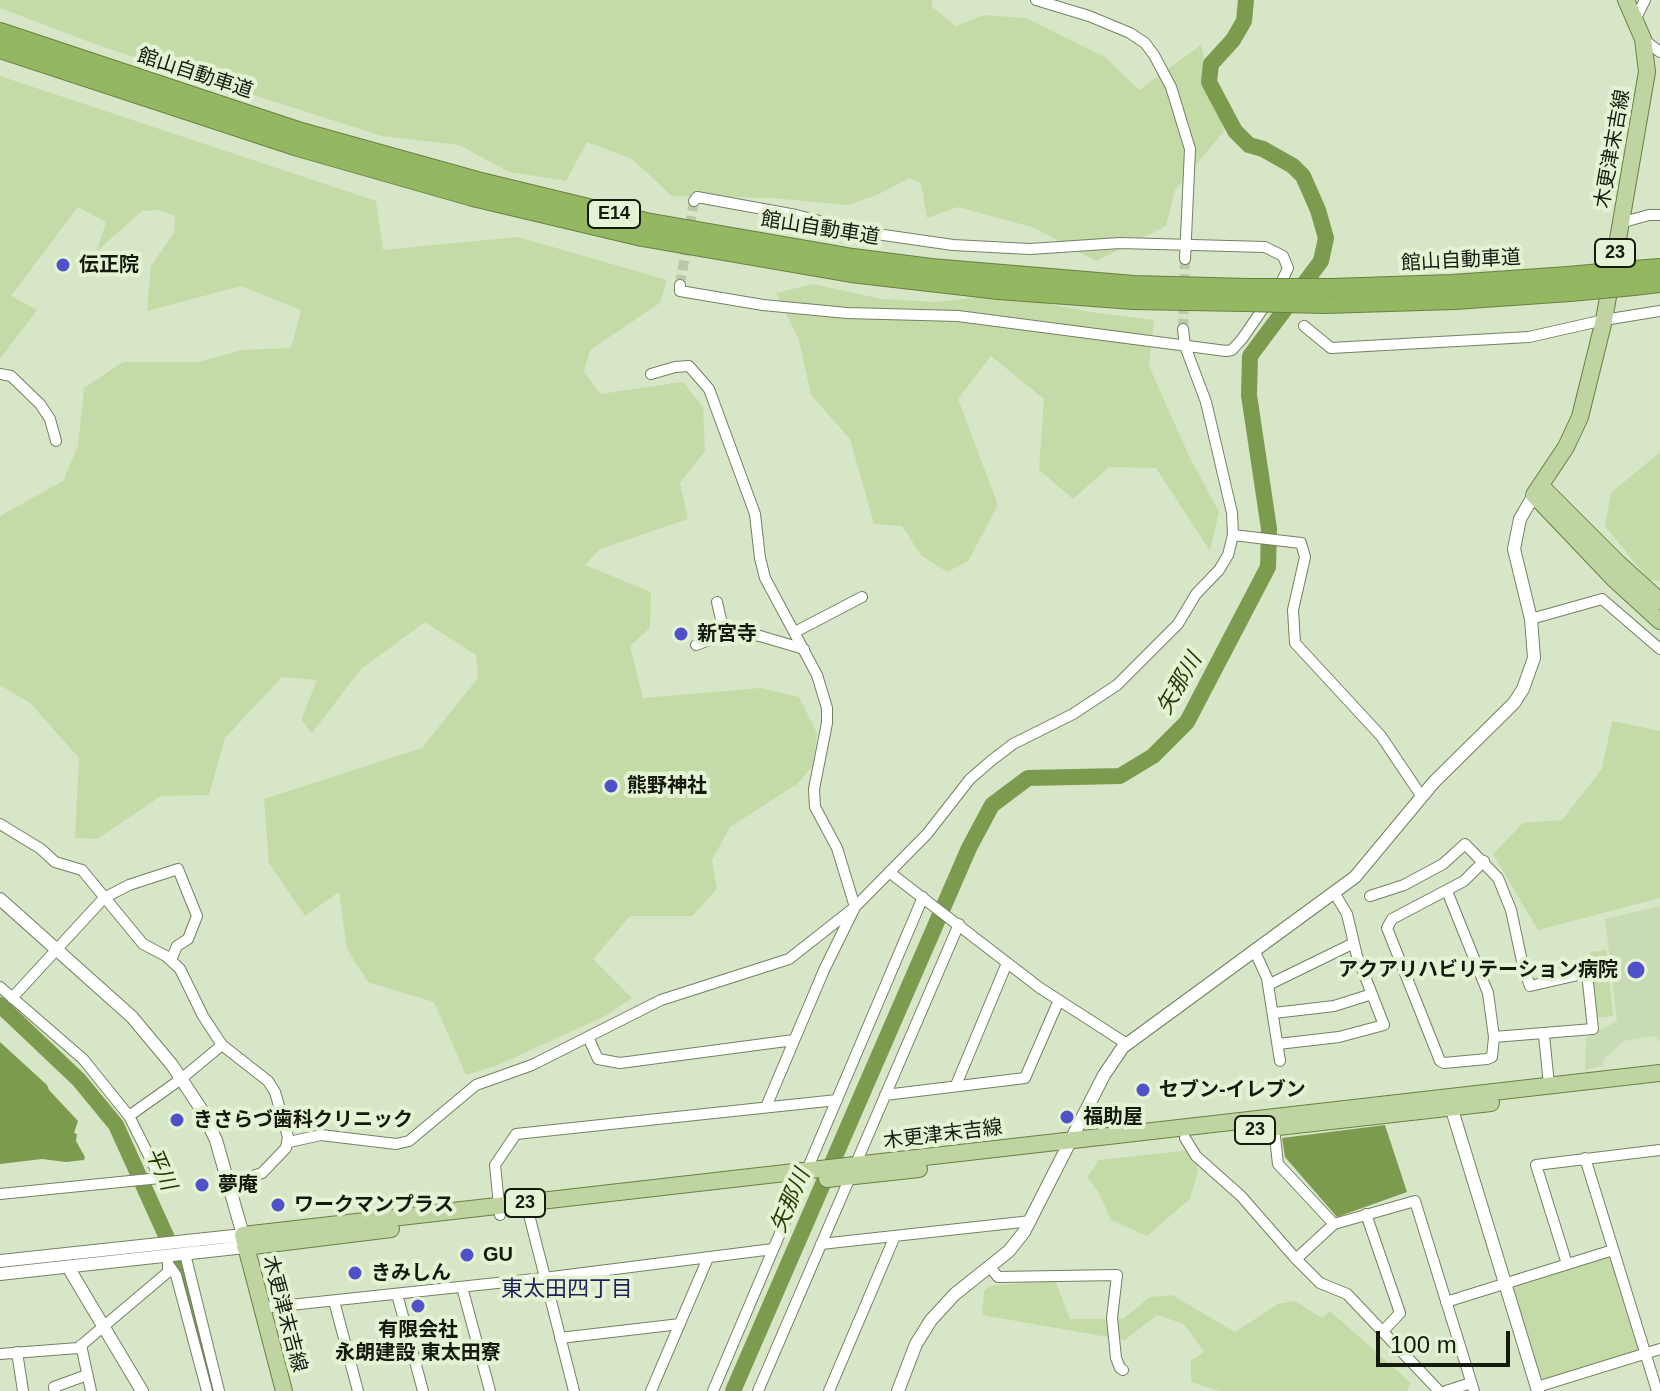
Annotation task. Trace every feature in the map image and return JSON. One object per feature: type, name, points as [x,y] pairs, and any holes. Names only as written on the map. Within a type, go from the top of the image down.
[{"type":"highway","name":"館山自動車道","points":[[0,32],[301,132],[477,181],[646,222],[853,258],[931,268],[1247,295]]},
{"type":"highway","name":"館山自動車道","points":[[0,49],[298,147],[473,197],[642,237],[851,273],[999,290],[1133,300],[1453,292],[1634,278],[1660,268]]},
{"type":"highway","name":"館山自動車道","points":[[1634,278],[1660,283]]},
{"type":"main road","name":"木更津末吉線","points":[[1537,491],[1566,447],[1580,417],[1604,320],[1647,72],[1643,39],[1626,0]]},
{"type":"main road","points":[[1537,491],[1660,601]]},
{"type":"main road","points":[[1537,491],[1614,579],[1660,621]]},
{"type":"main road","name":"木更津末吉線","points":[[1070,1145],[1185,1138],[1274,1128],[1450,1103],[1549,1085],[1660,1073]]},
{"type":"main road","name":"木更津末吉線","points":[[284,1391],[244,1241],[1070,1145],[1660,1082]]},
{"type":"street","points":[[1036,0],[1089,16],[1130,33],[1145,43],[1154,55],[1171,87],[1190,149],[1183,243],[1185,259]]},
{"type":"street","points":[[1634,22],[1645,0]]},
{"type":"street","points":[[1643,39],[1660,52]]},
{"type":"street","points":[[680,285],[680,291],[763,305],[847,313],[958,316],[1232,350],[1288,268],[1283,256],[1265,247],[1120,243],[1030,249],[953,245],[863,232],[796,215],[697,197],[694,201]]},
{"type":"street","points":[[1620,223],[1660,215]]},
{"type":"street","points":[[1304,326],[1331,348],[1529,337],[1660,311]]},
{"type":"street","points":[[230,1183],[262,1173],[289,1142],[321,1135],[396,1144],[409,1141],[476,1085],[532,1065],[661,1000],[789,959],[855,907],[927,834],[970,779],[992,760],[1013,744],[1073,714],[1106,693],[1178,624],[1196,594],[1219,570],[1239,536],[1206,402],[1185,346],[1183,329]]},
{"type":"street","points":[[651,374],[689,366],[709,389],[755,514],[765,578],[817,675],[827,708],[814,789],[815,807],[837,848],[855,907],[766,1107]]},
{"type":"street","points":[[0,374],[11,376],[26,387],[50,419],[56,441]]},
{"type":"street","points":[[898,1391],[916,1344],[931,1320],[955,1294],[1015,1244],[1031,1221],[1104,1075],[1127,1044],[1335,894],[1366,867],[1422,797],[1514,703],[1523,689],[1534,658],[1531,619],[1514,549],[1515,534],[1537,491]]},
{"type":"street","points":[[1239,536],[1301,543],[1305,557],[1292,622],[1295,643],[1381,736],[1422,797]]},
{"type":"street","points":[[795,632],[862,597]]},
{"type":"street","points":[[1531,619],[1602,599],[1660,649]]},
{"type":"street","points":[[717,602],[722,624],[731,632]]},
{"type":"street","points":[[696,645],[731,632],[760,636],[804,649]]},
{"type":"street","points":[[0,824],[41,849],[55,862],[82,870],[143,944],[171,960],[180,969],[203,1016],[222,1045],[268,1081],[275,1092],[289,1142]]},
{"type":"street","points":[[1370,896],[1404,885],[1443,864],[1465,844],[1498,878],[1511,910],[1530,986],[1587,973],[1593,1029],[1494,1037]]},
{"type":"street","points":[[1447,891],[1488,993],[1494,1037],[1492,1057],[1444,1063],[1440,1061],[1387,928],[1392,919],[1464,881],[1484,861]]},
{"type":"street","points":[[12,998],[104,898],[129,885],[178,869],[197,916],[188,939],[177,946],[171,960]]},
{"type":"street","points":[[889,872],[1007,963],[1127,1044]]},
{"type":"street","points":[[1278,1044],[1339,1037],[1384,1025],[1354,943],[1347,914],[1335,894]]},
{"type":"street","points":[[0,899],[132,1017],[161,1050],[201,1109],[216,1140],[244,1241]]},
{"type":"street","points":[[713,1391],[926,899]]},
{"type":"street","points":[[758,1391],[956,922]]},
{"type":"street","points":[[1268,985],[1354,943]]},
{"type":"street","points":[[1255,952],[1268,985],[1280,1061]]},
{"type":"street","points":[[956,1085],[1007,963]]},
{"type":"street","points":[[0,987],[83,1059],[129,1116],[160,1178],[0,1194]]},
{"type":"street","points":[[1274,1013],[1334,1006],[1372,994]]},
{"type":"street","points":[[885,1095],[1025,1078],[1059,1000]]},
{"type":"street","points":[[1544,1035],[1549,1085]]},
{"type":"street","points":[[588,1037],[598,1059],[620,1063],[794,1040]]},
{"type":"street","points":[[129,1116],[222,1045]]},
{"type":"street","points":[[500,1211],[495,1165],[516,1134],[837,1100]]},
{"type":"street","points":[[1450,1103],[1538,1389],[1660,1349]]},
{"type":"street","points":[[1274,1128],[1278,1164],[1334,1224]]},
{"type":"street","points":[[1185,1138],[1196,1156],[1241,1196],[1320,1283],[1347,1294],[1439,1391]]},
{"type":"street","points":[[1567,1264],[1535,1168],[1539,1164],[1660,1151]]},
{"type":"street","points":[[1585,1158],[1657,1391]]},
{"type":"street","points":[[1296,1259],[1334,1224],[1415,1201],[1472,1387],[1446,1391]]},
{"type":"street","points":[[527,1208],[574,1391]]},
{"type":"street","points":[[1366,1214],[1400,1313],[1384,1330]]},
{"type":"street","points":[[821,1244],[1031,1221]]},
{"type":"street","points":[[829,1391],[895,1236]]},
{"type":"street","points":[[0,1261],[170,1242],[244,1241]]},
{"type":"street","points":[[0,1274],[175,1257],[244,1241]]},
{"type":"street","points":[[262,1308],[544,1278],[773,1249]]},
{"type":"street","points":[[1446,1302],[1613,1250]]},
{"type":"street","points":[[0,1354],[78,1348],[168,1272],[175,1257]]},
{"type":"street","points":[[175,1257],[176,1275],[207,1391]]},
{"type":"street","points":[[175,1257],[219,1391]]},
{"type":"street","points":[[651,1391],[708,1258]]},
{"type":"street","points":[[68,1267],[142,1391]]},
{"type":"street","points":[[990,1267],[998,1277],[1117,1275],[1112,1318],[1116,1358],[1123,1370]]},
{"type":"street","points":[[462,1287],[490,1391]]},
{"type":"street","points":[[397,1294],[423,1391]]},
{"type":"street","points":[[334,1301],[358,1391]]},
{"type":"street","points":[[560,1338],[680,1324]]},
{"type":"street","points":[[81,1345],[91,1391]]},
{"type":"street","points":[[17,1352],[23,1391]]},
{"type":"street","points":[[55,1391],[54,1387],[87,1375]]},
{"type":"shaded area","points":[[0,0],[932,0],[932,7],[956,26],[984,15],[1026,18],[1105,57],[1139,90],[1201,45],[1224,131],[1175,190],[1166,226],[1096,261],[1035,228],[958,207],[927,218],[921,183],[909,178],[877,195],[848,205],[772,198],[672,196],[632,159],[587,142],[566,181],[509,172],[459,145],[382,136],[103,47],[0,8]]},
{"type":"shaded area","points":[[0,76],[376,201],[383,250],[518,237],[667,280],[660,303],[590,350],[584,371],[600,394],[683,382],[703,407],[705,451],[680,483],[688,519],[600,549],[585,565],[651,592],[650,628],[630,646],[643,698],[760,688],[799,697],[817,733],[812,767],[797,784],[730,827],[712,860],[717,889],[692,916],[630,916],[593,959],[632,998],[605,1016],[498,1065],[466,1075],[434,1002],[368,982],[347,949],[339,892],[305,916],[269,863],[264,799],[422,748],[478,678],[476,655],[425,622],[361,669],[312,733],[301,720],[317,680],[282,677],[225,738],[209,795],[161,796],[97,839],[75,838],[79,758],[30,703],[0,685],[0,516],[63,481],[78,446],[84,388],[123,362],[199,362],[242,350],[291,348],[301,310],[241,286],[147,311],[151,266],[174,233],[175,216],[159,210],[142,211],[97,251],[106,222],[78,207],[11,296],[37,310],[0,359]]},
{"type":"shaded area","points":[[813,284],[882,299],[935,302],[1000,295],[1154,320],[1149,366],[1189,456],[1219,512],[1210,551],[1156,468],[1109,467],[1073,499],[1039,470],[1044,399],[991,356],[958,399],[998,505],[968,561],[947,572],[921,555],[902,526],[874,524],[850,439],[811,395],[799,340],[776,293]]},
{"type":"shaded area","points":[[1660,452],[1660,581],[1649,580],[1605,526],[1611,493]]},
{"type":"shaded area","points":[[1612,721],[1660,731],[1660,898],[1538,930],[1493,854],[1523,823],[1562,820],[1602,769]]},
{"type":"shaded area","name":"アクアリハビリテーション病院","points":[[1660,906],[1660,1041],[1654,1036],[1624,1041],[1604,1059],[1603,1066],[1585,1070],[1586,1038],[1617,1021],[1605,919]]},
{"type":"shaded area","points":[[1606,950],[1613,1016],[1598,1018],[1590,952]]},
{"type":"shaded area","points":[[0,1042],[47,1085],[78,1121],[74,1133],[77,1134],[76,1141],[84,1160],[66,1162],[42,1159],[0,1164]]},
{"type":"shaded area","points":[[1385,1125],[1407,1192],[1337,1217],[1285,1157],[1282,1138]]},
{"type":"shaded area","points":[[1192,1150],[1198,1170],[1190,1199],[1147,1236],[1111,1220],[1099,1193],[1087,1177],[1099,1160]]},
{"type":"shaded area","points":[[1611,1256],[1640,1350],[1541,1380],[1512,1287]]},
{"type":"shaded area","points":[[1055,1280],[1070,1319],[1123,1319],[1150,1297],[1172,1295],[1235,1332],[1278,1304],[1295,1301],[1322,1318],[1330,1311],[1411,1383],[1407,1391],[1219,1391],[1191,1382],[1191,1361],[1204,1352],[1184,1324],[1157,1315],[1125,1340],[982,1315],[984,1291],[990,1286]]},
{"type":"waterway","name":"矢那川","points":[[733,1391],[969,848],[992,805],[1028,778],[1120,776],[1153,756],[1187,722],[1268,567],[1269,529],[1249,395],[1250,356],[1321,261],[1326,238],[1303,176],[1293,166],[1263,149],[1249,145],[1235,131],[1209,82],[1211,64],[1233,40],[1244,21],[1246,0]]},
{"type":"waterway","name":"平川","points":[[0,1005],[79,1080],[116,1125],[181,1269],[214,1391]]},
{"type":"tunnel","points":[[680,285],[694,201]]},
{"type":"tunnel","points":[[1183,329],[1185,259]]},
{"type":"place","name":"伝正院","points":[[63,265]]},
{"type":"place","name":"新宮寺","points":[[681,634]]},
{"type":"place","name":"熊野神社","points":[[611,786]]},
{"type":"place","name":"アクアリハビリテーション病院","points":[[1636,970]]},
{"type":"place","name":"セブン-イレブン","points":[[1143,1090]]},
{"type":"place","name":"福助屋","points":[[1067,1117]]},
{"type":"place","name":"きさらづ歯科クリニック","points":[[177,1120]]},
{"type":"place","name":"夢庵","points":[[202,1185]]},
{"type":"place","name":"ワークマンプラス","points":[[278,1205]]},
{"type":"place","name":"GU","points":[[467,1255]]},
{"type":"place","name":"きみしん","points":[[355,1273]]},
{"type":"place","name":"有限会社 永朗建設 東太田寮","points":[[418,1306]]},
{"type":"district","name":"東太田四丁目","points":[[567,1290]]}]
